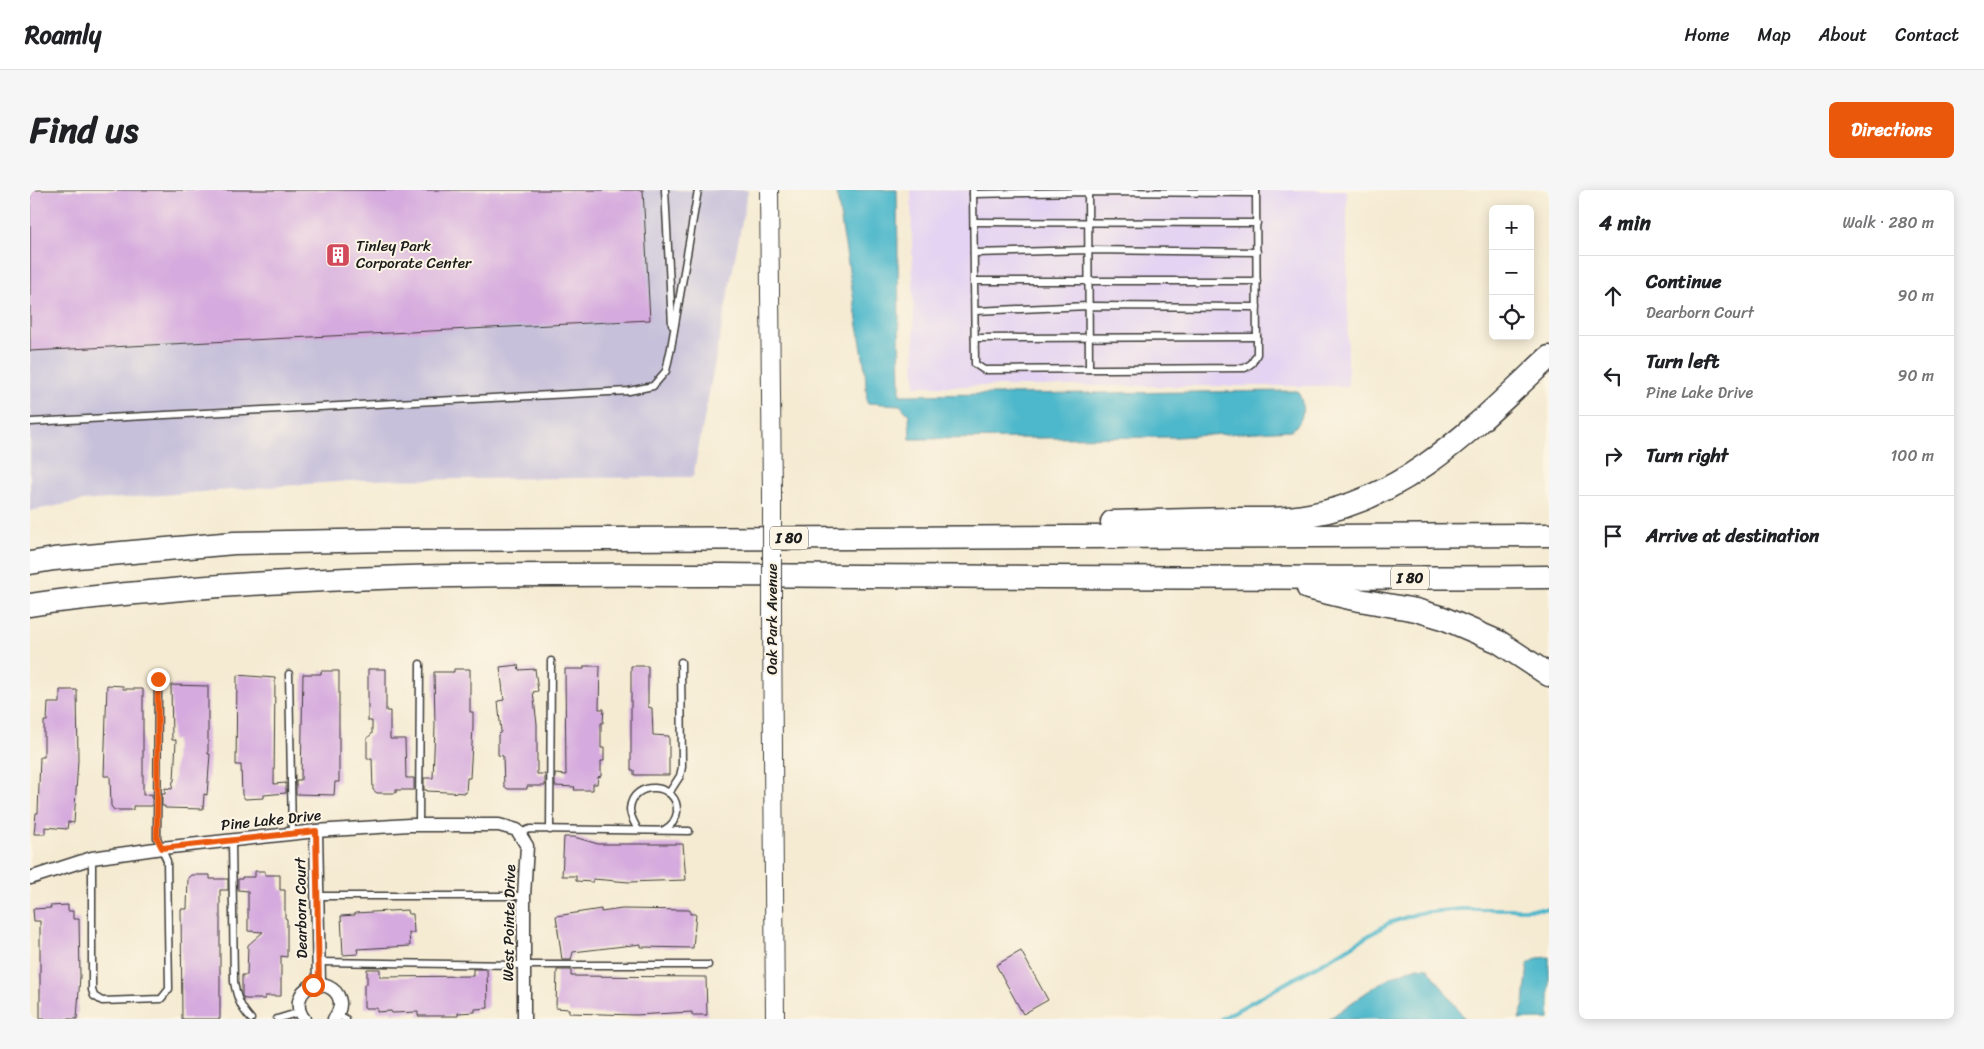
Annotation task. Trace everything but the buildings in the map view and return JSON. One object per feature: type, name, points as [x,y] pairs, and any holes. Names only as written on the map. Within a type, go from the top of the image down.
[{"type":"highway","points":[[797,538],[926,525],[1288,518],[1319,513],[1375,495],[1402,482],[1474,426],[1549,357]]},
{"type":"highway","name":"I 80","points":[[30,563],[54,559],[234,543],[402,540],[1549,535]]},
{"type":"highway","name":"I 80","points":[[30,605],[60,600],[237,584],[397,576],[609,575],[1270,579],[1549,577]]},
{"type":"highway","points":[[1270,579],[1354,599],[1407,608],[1444,618],[1499,642],[1549,675]]},
{"type":"street","name":"Oak Park Avenue","points":[[769,190],[775,1019]]},
{"type":"street","name":"Pine Lake Drive","points":[[30,878],[92,858],[162,848],[316,831],[419,824],[500,824],[519,832]]},
{"type":"street","name":"Dearborn Court","points":[[316,831],[319,984]]},
{"type":"street","name":"West Pointe Drive","points":[[519,832],[526,846],[524,1019]]},
{"type":"street","points":[[302,1015],[299,999],[302,993],[307,988],[319,984],[331,988],[339,997],[340,1018]]},
{"type":"lane","points":[[665,190],[673,336]]},
{"type":"lane","points":[[30,422],[629,391],[653,386],[666,370],[698,190]]},
{"type":"lane","points":[[1088,191],[1088,369]]},
{"type":"lane","points":[[973,192],[1256,192],[1257,354],[1252,363],[1245,368],[984,370],[975,364],[973,192]]},
{"type":"lane","points":[[974,222],[1257,223]]},
{"type":"lane","points":[[974,253],[1088,250],[1257,252]]},
{"type":"lane","points":[[974,281],[1257,281]]},
{"type":"lane","points":[[975,311],[1088,306],[1257,308]]},
{"type":"lane","points":[[975,338],[1257,338]]},
{"type":"lane","points":[[550,830],[551,661]]},
{"type":"lane","points":[[669,793],[680,776],[682,767],[681,662]]},
{"type":"lane","points":[[419,824],[420,664]]},
{"type":"lane","points":[[289,674],[292,834]]},
{"type":"lane","points":[[92,858],[93,993],[96,999],[102,1001],[156,1000],[164,996],[168,989],[167,861],[157,838],[158,679]]},
{"type":"lane","points":[[638,830],[630,810],[635,796],[648,787],[656,787],[669,793],[674,798],[676,813],[670,826],[663,831]]},
{"type":"lane","points":[[519,832],[530,829],[689,831]]},
{"type":"lane","points":[[232,841],[234,982],[237,999],[251,1019]]},
{"type":"lane","points":[[317,896],[524,896]]},
{"type":"lane","points":[[319,962],[708,965]]},
{"type":"lane","points":[[277,1019],[302,1015]]},
{"type":"shaded area","points":[[30,190],[748,190],[693,477],[362,480],[82,501],[30,511]]},
{"type":"shaded area","points":[[911,190],[1347,190],[1348,386],[915,386]]},
{"type":"water","points":[[836,190],[897,190],[900,395],[1298,391],[1303,407],[1301,418],[1296,427],[1291,430],[1177,437],[910,439],[909,415],[900,405],[867,403],[865,369]]},
{"type":"water","points":[[1549,957],[1549,1019],[1519,1019],[1524,1004],[1528,964],[1537,958]]},
{"type":"water","points":[[1418,967],[1428,968],[1465,1019],[1329,1019],[1383,982]]},
{"type":"waterway","points":[[1221,1019],[1342,952],[1389,923],[1419,913],[1462,909],[1549,909]]},
{"type":"place","name":"Tinley Park Corporate Center","points":[[338,255]]},
{"type":"route","points":[[158,679],[157,838],[162,848],[316,831],[319,984],[313,985]]}]
